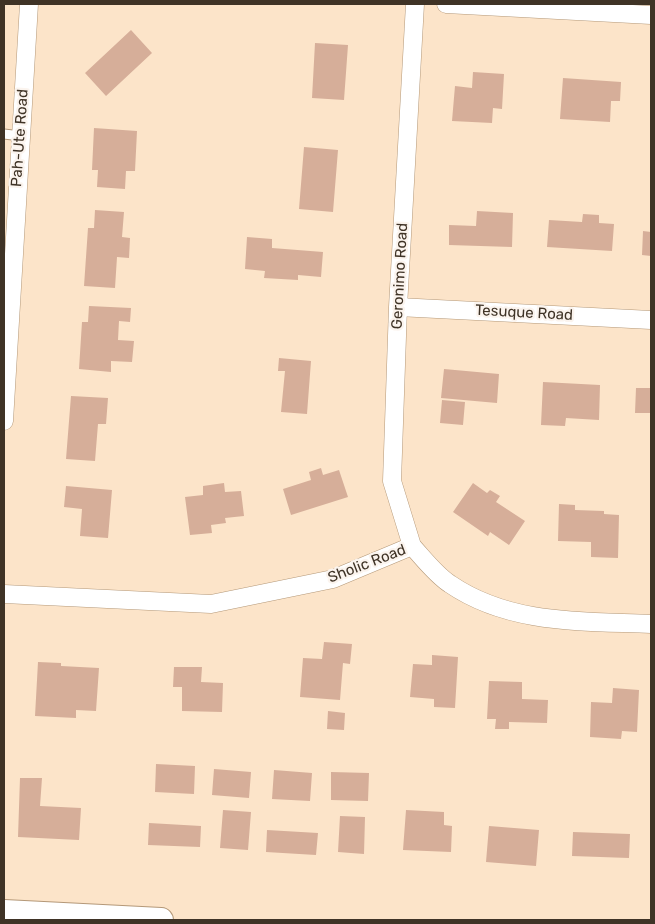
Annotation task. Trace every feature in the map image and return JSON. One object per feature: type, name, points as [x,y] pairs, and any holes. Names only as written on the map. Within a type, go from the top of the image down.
[{"type":"street","name":"Pah-Ute Road","points":[[4,421],[12,135],[29,4]]},
{"type":"street","name":"Geronimo Road","points":[[412,546],[392,481],[398,307],[415,4]]},
{"type":"street","points":[[446,4],[651,15]]},
{"type":"street","name":"Tesuque Road","points":[[398,307],[651,320]]},
{"type":"street","name":"Sholic Road","points":[[4,594],[211,604],[333,579],[412,546],[450,584],[499,610],[544,618],[651,624]]},
{"type":"street","points":[[4,912],[161,920]]},
{"type":"building","points":[[131,30],[152,53],[106,96],[85,73]]},
{"type":"building","points":[[315,43],[348,45],[344,100],[312,98]]},
{"type":"building","points":[[473,72],[504,74],[502,109],[493,108],[492,123],[452,121],[455,86],[472,88]]},
{"type":"building","points":[[563,78],[621,82],[620,101],[611,101],[610,122],[560,119]]},
{"type":"building","points":[[94,128],[137,131],[135,171],[126,171],[125,189],[97,187],[98,170],[92,170]]},
{"type":"building","points":[[304,147],[338,150],[333,212],[299,209]]},
{"type":"building","points":[[95,210],[124,212],[122,237],[130,238],[129,258],[117,257],[115,288],[84,286],[88,228],[94,228]]},
{"type":"building","points":[[477,211],[513,213],[512,247],[449,245],[449,225],[476,226]]},
{"type":"building","points":[[583,214],[599,215],[599,223],[614,224],[612,251],[547,247],[549,220],[582,222]]},
{"type":"building","points":[[643,231],[651,232],[651,256],[642,255]]},
{"type":"building","points":[[247,237],[272,239],[272,248],[323,252],[321,277],[298,275],[298,280],[264,278],[265,271],[245,269]]},
{"type":"building","points":[[89,306],[131,308],[130,322],[119,321],[118,340],[134,341],[132,362],[111,361],[111,372],[79,369],[82,322],[88,322]]},
{"type":"building","points":[[279,358],[311,361],[307,414],[281,412],[285,371],[278,371]]},
{"type":"building","points":[[444,369],[499,374],[497,403],[441,398]]},
{"type":"building","points":[[543,382],[600,385],[599,420],[566,418],[565,426],[541,425]]},
{"type":"building","points":[[636,388],[651,388],[651,413],[635,413]]},
{"type":"building","points":[[71,396],[108,398],[106,424],[98,424],[95,461],[66,459]]},
{"type":"building","points":[[442,400],[465,402],[463,425],[440,423]]},
{"type":"building","points":[[321,468],[323,475],[339,470],[348,497],[291,515],[283,489],[311,480],[309,472]]},
{"type":"building","points":[[224,483],[225,492],[241,491],[244,516],[225,518],[226,523],[211,525],[212,533],[190,535],[185,497],[203,495],[203,486]]},
{"type":"building","points":[[473,483],[487,493],[490,490],[500,496],[496,502],[525,521],[509,545],[490,532],[488,536],[453,512]]},
{"type":"building","points":[[66,486],[112,490],[108,538],[80,536],[82,509],[64,507]]},
{"type":"building","points":[[559,504],[575,505],[575,510],[604,511],[604,514],[619,515],[618,558],[591,557],[591,542],[558,541]]},
{"type":"building","points":[[324,642],[352,644],[350,664],[343,663],[340,700],[300,697],[303,658],[322,659]]},
{"type":"building","points":[[432,655],[458,657],[455,708],[434,707],[434,699],[410,697],[413,664],[432,665]]},
{"type":"building","points":[[38,662],[61,663],[61,666],[99,668],[96,711],[76,710],[76,718],[35,716]]},
{"type":"building","points":[[174,667],[202,667],[201,682],[223,683],[222,712],[182,711],[182,687],[173,687]]},
{"type":"building","points":[[489,681],[522,682],[522,699],[548,700],[547,723],[509,722],[509,729],[495,729],[496,719],[487,719]]},
{"type":"building","points":[[613,688],[639,690],[637,732],[622,731],[621,739],[590,737],[591,702],[612,703]]},
{"type":"building","points":[[328,711],[345,713],[344,730],[327,729]]},
{"type":"building","points":[[156,764],[195,766],[194,794],[155,792]]},
{"type":"building","points":[[214,769],[251,772],[249,798],[212,795]]},
{"type":"building","points":[[274,770],[312,773],[310,801],[272,799]]},
{"type":"building","points":[[331,772],[369,773],[368,801],[331,800]]},
{"type":"building","points":[[20,778],[42,778],[40,806],[81,808],[79,840],[18,837]]},
{"type":"building","points":[[223,810],[251,812],[248,850],[220,848]]},
{"type":"building","points":[[406,810],[444,812],[444,825],[452,826],[451,852],[403,850]]},
{"type":"building","points":[[340,816],[365,817],[364,854],[338,852]]},
{"type":"building","points":[[149,823],[201,826],[200,847],[148,845]]},
{"type":"building","points":[[489,826],[539,830],[536,866],[486,862]]},
{"type":"building","points":[[267,830],[318,833],[316,855],[266,852]]},
{"type":"building","points":[[573,832],[630,834],[629,858],[572,856]]}]
